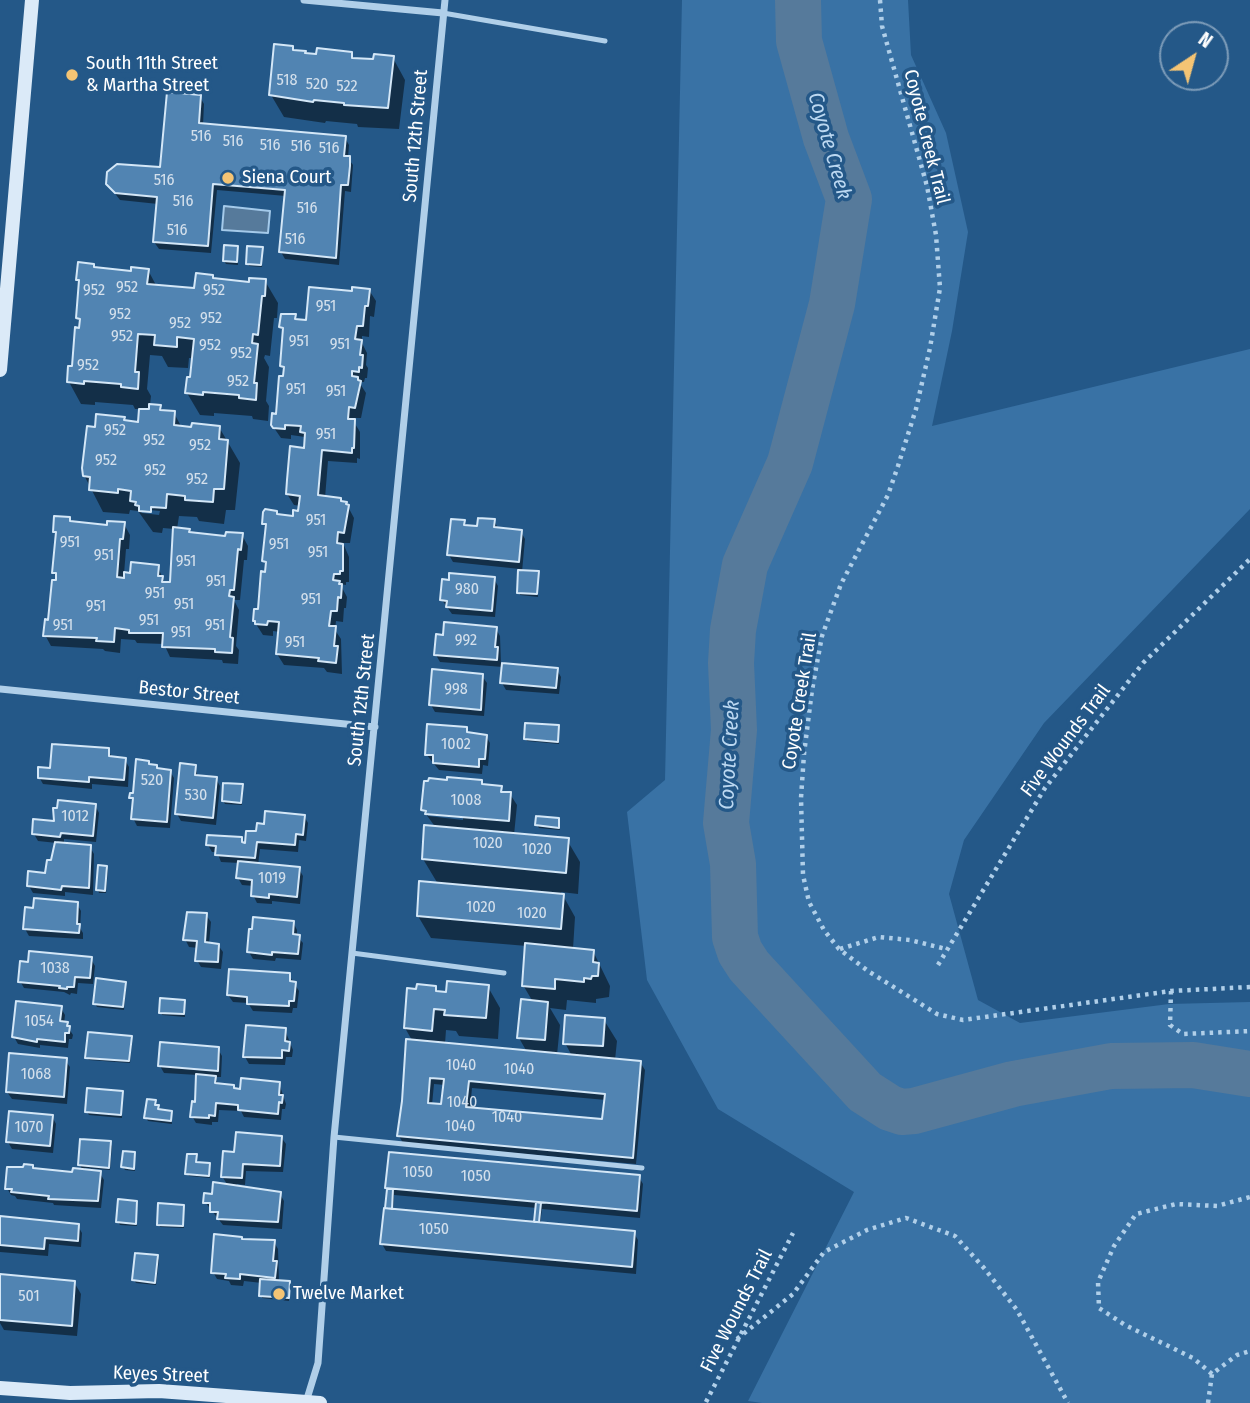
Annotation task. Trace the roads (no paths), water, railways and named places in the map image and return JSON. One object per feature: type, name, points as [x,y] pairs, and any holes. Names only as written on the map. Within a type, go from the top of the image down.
[{"type":"main road","points":[[0,370],[4,278],[32,0]]},
{"type":"main road","name":"Keyes Street","points":[[0,1388],[70,1393],[159,1391],[310,1403]]},
{"type":"street","points":[[304,0],[443,13]]},
{"type":"street","name":"South 12th Street","points":[[310,1403],[318,1363],[334,1138],[445,0]]},
{"type":"street","name":"Bestor Street","points":[[0,690],[375,727]]},
{"type":"lane","points":[[443,13],[605,41]]},
{"type":"lane","points":[[352,953],[504,973]]},
{"type":"lane","points":[[334,1138],[642,1168]]},
{"type":"waterway","name":"Coyote Creek","points":[[798,0],[799,41],[826,138],[849,199],[832,304],[790,463],[745,565],[733,630],[731,663],[734,730],[726,823],[733,864],[735,937],[740,952],[749,966],[865,1092],[890,1108],[902,1112],[1013,1084],[1111,1066],[1193,1065],[1250,1074]]},
{"type":"place","name":"South 11th Street & Martha Street","points":[[72,75]]},
{"type":"place","name":"Siena Court","points":[[228,178]]},
{"type":"place","name":"Twelve Market","points":[[279,1294]]}]
